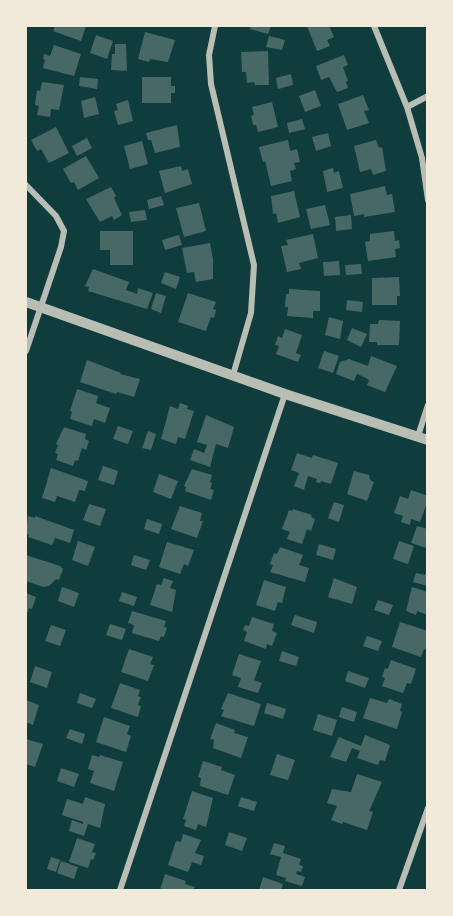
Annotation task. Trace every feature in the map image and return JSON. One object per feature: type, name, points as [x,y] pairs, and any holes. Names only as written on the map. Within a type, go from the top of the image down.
[{"type":"street","points":[[215,26],[209,55],[211,84],[254,265],[251,313],[233,375]]},
{"type":"street","points":[[374,26],[407,107],[422,158],[428,200]]},
{"type":"street","points":[[407,107],[428,96]]},
{"type":"street","points":[[26,185],[56,216],[64,231],[61,247],[26,351]]},
{"type":"street","points":[[26,302],[285,394],[423,438],[428,405]]},
{"type":"street","points":[[120,891],[285,394]]},
{"type":"street","points":[[399,891],[428,808]]},
{"type":"building","points":[[55,26],[86,26],[81,41],[53,31]]},
{"type":"building","points":[[251,26],[271,26],[268,34],[250,29]]},
{"type":"building","points":[[307,26],[329,26],[334,37],[327,40],[330,46],[317,51]]},
{"type":"building","points":[[145,32],[175,40],[168,62],[150,59],[149,62],[138,59]]},
{"type":"building","points":[[96,35],[113,41],[107,59],[90,53]]},
{"type":"building","points":[[269,36],[285,40],[282,50],[266,47]]},
{"type":"building","points":[[115,44],[126,44],[127,71],[111,70]]},
{"type":"building","points":[[54,45],[81,54],[74,76],[43,68],[44,54],[50,56]]},
{"type":"building","points":[[268,51],[269,85],[247,83],[246,72],[242,72],[241,52]]},
{"type":"building","points":[[344,55],[348,65],[343,67],[348,88],[337,92],[329,77],[321,80],[316,66]]},
{"type":"building","points":[[291,74],[293,85],[278,89],[276,78]]},
{"type":"building","points":[[80,77],[98,79],[97,89],[79,86]]},
{"type":"building","points":[[142,77],[171,77],[171,86],[175,86],[175,93],[171,93],[171,103],[142,103]]},
{"type":"building","points":[[42,82],[64,85],[59,110],[51,109],[50,117],[37,115],[39,106],[35,105],[37,90],[40,91]]},
{"type":"building","points":[[315,90],[321,106],[305,112],[299,96]]},
{"type":"building","points":[[363,95],[369,110],[364,111],[369,123],[347,130],[338,104]]},
{"type":"building","points":[[95,97],[99,114],[84,118],[81,101]]},
{"type":"building","points":[[128,100],[133,121],[118,125],[114,111],[118,110],[116,104]]},
{"type":"building","points":[[272,102],[278,127],[258,132],[256,125],[253,125],[252,107]]},
{"type":"building","points":[[302,119],[305,129],[289,133],[287,123]]},
{"type":"building","points":[[177,125],[180,147],[155,153],[146,133]]},
{"type":"building","points":[[56,127],[69,153],[49,163],[41,149],[37,151],[31,140]]},
{"type":"building","points":[[328,133],[331,146],[316,151],[312,137]]},
{"type":"building","points":[[87,138],[92,148],[77,156],[72,146]]},
{"type":"building","points":[[288,140],[290,151],[297,149],[300,162],[294,163],[296,169],[290,171],[292,181],[271,186],[259,147]]},
{"type":"building","points":[[376,140],[379,148],[382,147],[386,171],[373,175],[371,169],[360,172],[354,146]]},
{"type":"building","points":[[142,141],[148,164],[130,169],[124,146]]},
{"type":"building","points":[[86,156],[99,178],[78,190],[63,169]]},
{"type":"building","points":[[181,166],[182,171],[188,169],[192,184],[165,193],[159,171]]},
{"type":"building","points":[[333,168],[334,173],[339,171],[343,188],[327,192],[323,171]]},
{"type":"building","points":[[385,186],[387,195],[392,194],[395,212],[364,217],[364,214],[354,216],[350,194]]},
{"type":"building","points":[[111,187],[122,215],[114,220],[112,216],[100,222],[86,199]]},
{"type":"building","points":[[294,191],[300,217],[278,223],[276,213],[273,214],[271,196]]},
{"type":"building","points":[[161,196],[164,205],[149,209],[147,200]]},
{"type":"building","points":[[199,203],[206,231],[184,237],[176,208]]},
{"type":"building","points":[[325,205],[330,225],[311,229],[306,209]]},
{"type":"building","points":[[145,210],[147,220],[131,222],[129,212]]},
{"type":"building","points":[[351,215],[352,229],[336,231],[335,217]]},
{"type":"building","points":[[100,231],[133,231],[133,265],[110,265],[110,250],[100,250]]},
{"type":"building","points":[[394,231],[395,241],[399,240],[400,248],[395,249],[396,257],[368,261],[365,242],[370,241],[370,234]]},
{"type":"building","points":[[313,234],[318,258],[299,263],[301,269],[287,272],[281,246],[288,245],[286,240]]},
{"type":"building","points":[[179,235],[182,245],[165,250],[162,240]]},
{"type":"building","points":[[210,243],[213,279],[196,282],[194,272],[187,273],[182,248]]},
{"type":"building","points":[[339,261],[340,275],[324,276],[323,262]]},
{"type":"building","points":[[361,264],[362,274],[346,275],[345,265]]},
{"type":"building","points":[[93,269],[129,282],[126,290],[137,294],[138,288],[153,293],[147,309],[88,291],[89,287],[85,286]]},
{"type":"building","points":[[165,272],[180,277],[176,289],[161,283]]},
{"type":"building","points":[[399,277],[400,296],[397,296],[397,305],[372,305],[372,278]]},
{"type":"building","points":[[289,289],[320,291],[320,311],[313,311],[313,318],[287,316],[288,307],[285,307],[286,294],[289,294]]},
{"type":"building","points":[[156,293],[166,296],[161,313],[151,309]]},
{"type":"building","points":[[188,293],[216,302],[213,309],[216,310],[214,318],[211,317],[206,331],[178,322]]},
{"type":"building","points":[[347,300],[363,302],[362,312],[346,310]]},
{"type":"building","points":[[329,317],[343,321],[340,339],[325,335]]},
{"type":"building","points":[[379,320],[400,321],[399,345],[377,345],[377,342],[369,342],[370,324],[378,324]]},
{"type":"building","points":[[352,328],[367,334],[361,347],[347,340]]},
{"type":"building","points":[[285,329],[302,335],[296,353],[301,355],[298,362],[276,354],[279,346],[275,345],[278,336],[282,338]]},
{"type":"building","points":[[324,351],[339,356],[333,373],[318,368]]},
{"type":"building","points":[[371,356],[397,366],[385,392],[367,385],[369,380],[357,374],[354,381],[336,374],[340,362],[349,359],[368,366]]},
{"type":"building","points":[[87,360],[120,374],[140,379],[134,397],[117,392],[116,394],[80,382]]},
{"type":"building","points":[[77,389],[98,396],[96,403],[110,408],[105,423],[94,419],[92,426],[70,419],[72,412],[70,411]]},
{"type":"building","points":[[180,403],[194,411],[185,439],[178,437],[176,444],[161,439],[170,406],[178,409]]},
{"type":"building","points":[[206,415],[234,427],[228,448],[216,444],[210,467],[190,460],[194,449],[204,453],[207,445],[197,442]]},
{"type":"building","points":[[118,426],[133,431],[128,444],[113,439]]},
{"type":"building","points":[[64,427],[86,434],[85,439],[89,441],[86,450],[82,448],[78,461],[75,460],[73,466],[56,460],[58,454],[55,453],[58,445],[56,444]]},
{"type":"building","points":[[148,431],[156,434],[151,450],[142,448]]},
{"type":"building","points":[[297,453],[312,458],[313,455],[338,463],[331,484],[316,482],[317,479],[308,476],[304,490],[294,486],[299,473],[291,470]]},
{"type":"building","points":[[103,466],[118,471],[114,485],[98,480]]},
{"type":"building","points":[[51,468],[88,481],[85,491],[79,490],[75,502],[57,496],[55,502],[42,498]]},
{"type":"building","points":[[192,469],[212,475],[210,489],[214,490],[211,500],[185,491],[184,486]]},
{"type":"building","points":[[354,471],[369,475],[370,480],[374,482],[367,501],[347,494]]},
{"type":"building","points":[[159,474],[178,481],[171,499],[153,492]]},
{"type":"building","points":[[411,490],[428,496],[428,500],[420,522],[411,519],[410,525],[401,522],[403,516],[394,513],[400,496],[408,499]]},
{"type":"building","points":[[334,502],[344,505],[339,522],[328,518]]},
{"type":"building","points":[[89,504],[106,509],[100,526],[83,520]]},
{"type":"building","points":[[180,506],[202,513],[200,521],[203,521],[197,538],[171,529]]},
{"type":"building","points":[[293,509],[312,515],[311,517],[315,519],[311,531],[307,529],[302,544],[287,539],[290,532],[282,529],[289,510]]},
{"type":"building","points":[[28,516],[35,518],[35,516],[74,530],[70,543],[55,538],[52,545],[28,537],[26,533]]},
{"type":"building","points":[[147,519],[162,524],[159,534],[144,529]]},
{"type":"building","points":[[417,526],[428,529],[426,548],[411,543]]},
{"type":"building","points":[[78,541],[95,547],[88,566],[72,560]]},
{"type":"building","points":[[399,541],[414,546],[408,564],[393,559]]},
{"type":"building","points":[[167,542],[194,550],[188,566],[184,564],[180,574],[159,567]]},
{"type":"building","points":[[319,544],[336,549],[333,560],[316,555]]},
{"type":"building","points":[[280,547],[303,555],[299,565],[309,568],[305,582],[270,572],[274,553],[277,554]]},
{"type":"building","points":[[26,555],[60,566],[63,569],[59,580],[56,579],[49,586],[43,587],[26,581]]},
{"type":"building","points":[[134,555],[150,560],[146,570],[131,565]]},
{"type":"building","points":[[427,568],[428,586],[413,582],[416,573],[425,575]]},
{"type":"building","points":[[164,578],[173,581],[170,588],[176,590],[172,612],[150,605],[157,584],[161,585]]},
{"type":"building","points":[[334,578],[357,587],[352,604],[328,597]]},
{"type":"building","points":[[264,580],[286,587],[282,603],[278,602],[275,611],[256,605]]},
{"type":"building","points":[[62,587],[79,593],[74,607],[58,601]]},
{"type":"building","points":[[412,587],[428,592],[428,615],[417,611],[416,615],[406,611]]},
{"type":"building","points":[[122,592],[137,597],[134,606],[119,601]]},
{"type":"building","points":[[26,593],[36,597],[32,609],[29,608],[26,616]]},
{"type":"building","points":[[378,600],[393,605],[389,615],[374,610]]},
{"type":"building","points":[[132,611],[166,621],[164,627],[167,628],[164,637],[161,636],[159,641],[132,633],[134,625],[128,623]]},
{"type":"building","points":[[295,615],[317,622],[314,633],[291,625]]},
{"type":"building","points":[[252,617],[274,624],[272,631],[277,633],[272,646],[267,644],[266,649],[244,641],[247,632],[243,630],[245,625],[249,626]]},
{"type":"building","points":[[400,622],[428,631],[428,650],[424,649],[421,657],[392,647]]},
{"type":"building","points":[[110,624],[126,629],[122,640],[106,635]]},
{"type":"building","points":[[51,625],[66,630],[60,646],[45,641]]},
{"type":"building","points":[[367,636],[382,641],[378,651],[363,646]]},
{"type":"building","points":[[129,649],[153,657],[150,664],[154,665],[148,681],[121,672]]},
{"type":"building","points":[[282,651],[299,657],[296,666],[279,661]]},
{"type":"building","points":[[239,654],[261,661],[254,680],[262,683],[258,693],[238,687],[241,678],[232,675]]},
{"type":"building","points":[[391,660],[416,669],[411,684],[407,683],[403,693],[382,686],[385,668],[388,669]]},
{"type":"building","points":[[35,666],[52,672],[47,688],[30,682]]},
{"type":"building","points":[[348,671],[369,678],[365,688],[345,681]]},
{"type":"building","points":[[120,683],[140,690],[138,696],[141,697],[138,705],[141,706],[138,717],[111,708]]},
{"type":"building","points":[[80,693],[96,699],[92,708],[77,703]]},
{"type":"building","points":[[228,693],[261,704],[254,726],[221,716],[224,710],[221,709]]},
{"type":"building","points":[[370,698],[387,703],[389,699],[402,704],[397,729],[363,718]]},
{"type":"building","points":[[26,700],[39,705],[33,725],[26,722]]},
{"type":"building","points":[[267,703],[286,709],[283,719],[264,713]]},
{"type":"building","points":[[342,707],[357,712],[354,722],[339,717]]},
{"type":"building","points":[[318,714],[337,720],[332,736],[313,730]]},
{"type":"building","points":[[104,717],[130,726],[127,734],[131,736],[126,752],[96,742]]},
{"type":"building","points":[[216,723],[235,730],[234,733],[248,737],[241,758],[213,748],[214,740],[210,739]]},
{"type":"building","points":[[70,729],[85,734],[82,744],[66,738]]},
{"type":"building","points":[[365,735],[390,745],[385,761],[380,760],[378,765],[357,758],[360,751],[352,748],[346,762],[330,757],[339,737],[361,746]]},
{"type":"building","points":[[26,739],[43,744],[35,767],[26,764]]},
{"type":"building","points":[[277,754],[295,760],[288,780],[270,775]]},
{"type":"building","points":[[92,755],[123,762],[114,791],[90,783],[94,771],[88,769]]},
{"type":"building","points":[[203,761],[222,767],[221,770],[235,775],[228,795],[200,786],[201,778],[198,777]]},
{"type":"building","points":[[61,768],[79,774],[74,787],[57,781]]},
{"type":"building","points":[[357,774],[382,782],[369,811],[373,812],[367,830],[331,820],[337,806],[327,803],[332,789],[351,792]]},
{"type":"building","points":[[192,791],[213,798],[206,827],[198,824],[196,830],[184,826],[186,820],[183,819]]},
{"type":"building","points":[[85,797],[105,804],[100,828],[88,824],[84,836],[69,831],[72,820],[83,824],[83,822],[62,815],[67,799],[83,804]]},
{"type":"building","points":[[241,797],[257,802],[254,811],[238,806]]},
{"type":"building","points":[[229,832],[247,838],[242,851],[225,845]]},
{"type":"building","points":[[183,834],[201,840],[195,853],[204,856],[201,865],[192,862],[188,872],[168,865],[176,841],[181,842]]},
{"type":"building","points":[[77,838],[95,844],[92,852],[96,853],[88,868],[69,862]]},
{"type":"building","points":[[274,843],[285,846],[283,853],[301,859],[299,865],[303,866],[301,872],[297,871],[296,874],[305,877],[302,886],[285,881],[286,878],[276,875],[281,857],[270,854]]},
{"type":"building","points":[[51,857],[60,860],[56,872],[47,869]]},
{"type":"building","points":[[61,861],[78,867],[74,879],[57,873]]},
{"type":"building","points":[[165,874],[186,881],[185,884],[195,887],[193,890],[160,890]]},
{"type":"building","points":[[263,877],[283,884],[281,890],[259,890]]}]
